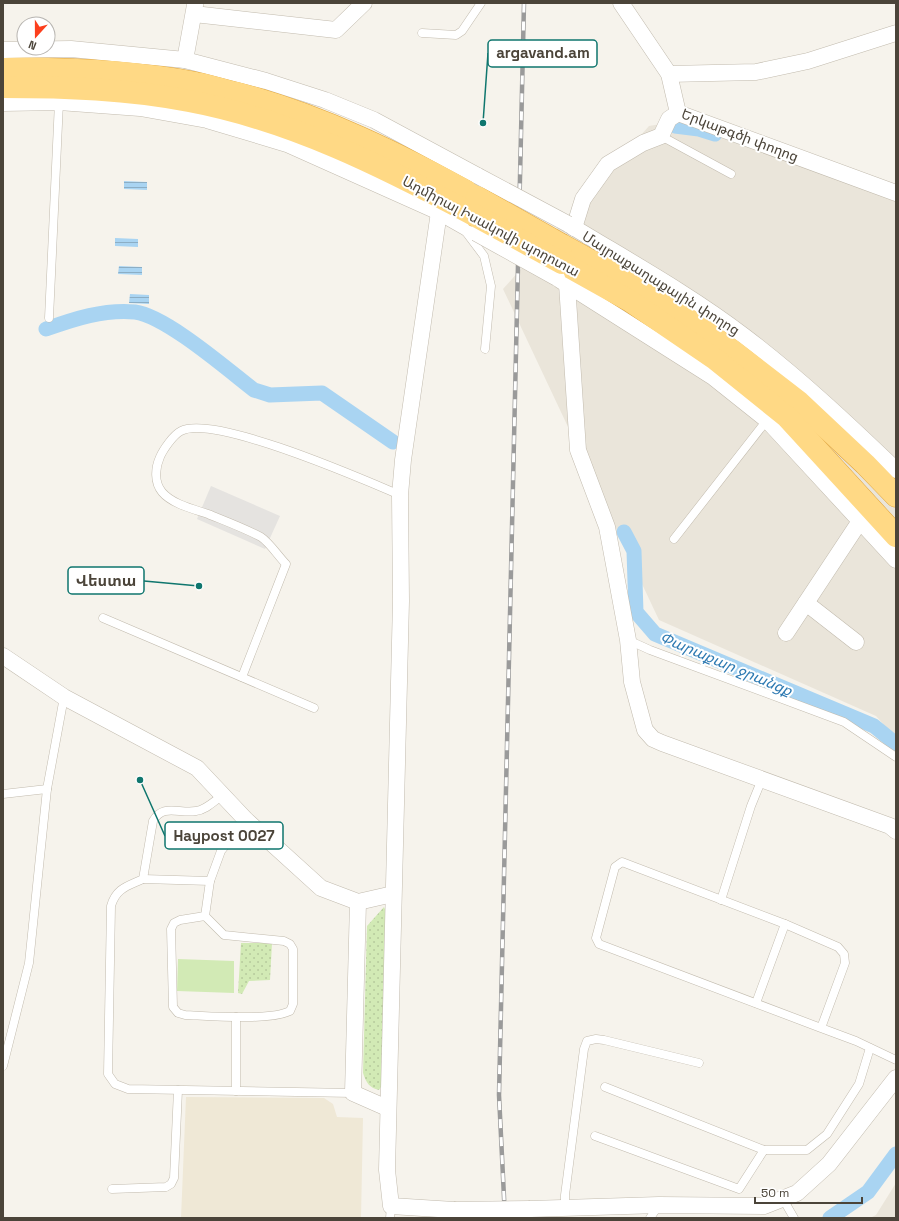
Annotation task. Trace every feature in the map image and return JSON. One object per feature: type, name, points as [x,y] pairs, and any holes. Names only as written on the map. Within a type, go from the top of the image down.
[{"type":"highway","name":"Ադմիրալ Իսակովի պողոտա","points":[[3,69],[58,68],[135,74],[197,83],[256,98],[325,122],[412,161],[472,218]]},
{"type":"highway","name":"Ադմիրալ Իսակովի պողոտա","points":[[3,87],[64,87],[123,92],[190,101],[258,118],[318,140],[379,167],[472,218],[565,254],[656,296],[733,351],[799,402],[865,464],[896,496]]},
{"type":"highway","name":"Ադմիրալ Իսակովի պողոտա","points":[[565,254],[630,301],[715,359],[787,418],[865,514],[896,536]]},
{"type":"street","points":[[185,60],[194,8],[336,30],[364,3]]},
{"type":"street","name":"Երկաթգծի փողոց","points":[[621,3],[668,74],[678,113],[896,193]]},
{"type":"street","points":[[668,74],[756,72],[808,61],[896,33]]},
{"type":"street","points":[[3,50],[71,49],[185,60],[266,81],[325,100],[374,120],[478,176],[565,254],[767,420],[865,514],[896,560]]},
{"type":"street","points":[[3,103],[59,102],[140,108],[207,120],[288,144],[439,212],[472,218],[565,254]]},
{"type":"street","points":[[678,113],[669,119],[661,136],[643,143],[608,164],[583,199],[565,254],[578,450],[607,527],[628,640],[632,682],[645,730],[653,739],[890,826],[896,831]]},
{"type":"street","points":[[439,212],[403,460],[400,495],[401,602],[387,1108],[387,1170],[390,1212],[565,1208],[654,1212],[764,1206],[797,1193],[829,1164],[896,1078]]},
{"type":"street","name":"Մայրաքաղաքային փողոց","points":[[565,254],[656,277],[744,336],[814,393],[896,470]]},
{"type":"street","points":[[786,633],[865,514]]},
{"type":"street","points":[[806,603],[856,642]]},
{"type":"street","points":[[3,656],[64,697],[197,768],[246,820],[321,888],[358,902],[393,894]]},
{"type":"street","points":[[358,902],[353,1093],[387,1108]]},
{"type":"lane","points":[[422,33],[456,35],[462,31],[481,3]]},
{"type":"lane","points":[[49,318],[59,102]]},
{"type":"lane","points":[[661,136],[731,174]]},
{"type":"lane","points":[[472,218],[484,256],[491,286],[485,349]]},
{"type":"lane","points":[[674,539],[767,420]]},
{"type":"lane","points":[[242,678],[286,564],[262,538],[189,508],[161,491],[155,475],[160,457],[170,442],[180,432],[191,428],[224,432],[267,443],[315,460],[400,495]]},
{"type":"lane","points":[[103,618],[314,708]]},
{"type":"lane","points":[[628,640],[650,650],[844,722],[896,757]]},
{"type":"lane","points":[[3,1066],[29,963],[48,789],[64,697]]},
{"type":"lane","points":[[721,900],[750,806],[762,780]]},
{"type":"lane","points":[[3,794],[48,789]]},
{"type":"lane","points":[[143,879],[153,821],[157,814],[165,810],[195,812],[205,809],[223,795]]},
{"type":"lane","points":[[206,916],[180,920],[174,923],[171,929],[173,1007],[178,1013],[185,1016],[236,1017],[282,1015],[290,1011],[293,1004],[293,949],[290,944],[284,941],[224,935],[206,916],[210,881],[221,851],[246,820]]},
{"type":"lane","points":[[821,1028],[845,963],[844,954],[838,947],[785,924],[622,862],[615,867],[596,938],[600,944],[821,1028],[896,1060]]},
{"type":"lane","points":[[210,881],[143,879],[120,890],[114,896],[111,906],[108,1074],[115,1084],[128,1089],[353,1093]]},
{"type":"lane","points":[[756,1003],[785,924]]},
{"type":"lane","points":[[236,1017],[236,1091]]},
{"type":"lane","points":[[565,1208],[565,1195],[584,1049],[587,1042],[604,1040],[700,1063]]},
{"type":"lane","points":[[605,1086],[764,1150],[807,1150],[827,1134],[859,1084],[870,1048]]},
{"type":"lane","points":[[112,1189],[166,1188],[171,1184],[174,1178],[178,1090]]},
{"type":"lane","points":[[595,1136],[739,1189],[764,1150]]},
{"type":"lane","points":[[783,1199],[794,1218]]},
{"type":"shaded area","points":[[677,121],[814,168],[896,201],[896,738],[876,716],[659,620],[503,289],[649,126]]},
{"type":"shaded area","points":[[211,486],[280,516],[265,549],[197,519]]},
{"type":"shaded area","points":[[186,1097],[324,1098],[333,1104],[337,1117],[363,1118],[361,1218],[181,1218]]},
{"type":"shaded area","points":[[896,1183],[896,1218],[870,1218],[876,1215]]},
{"type":"green space","points":[[384,907],[387,914],[385,1081],[379,1090],[368,1084],[363,1073],[367,926]]},
{"type":"green space","points":[[241,943],[272,943],[270,980],[249,981],[242,994],[238,993]]},
{"type":"green space","points":[[178,959],[234,961],[234,993],[177,991]]},
{"type":"water","points":[[124,181],[147,182],[147,190],[124,189]]},
{"type":"water","points":[[115,238],[138,239],[138,247],[115,246]]},
{"type":"water","points":[[119,266],[142,267],[142,275],[118,274]]},
{"type":"water","points":[[130,294],[149,295],[149,304],[129,303]]},
{"type":"waterway","points":[[675,126],[699,129],[715,134]]},
{"type":"waterway","name":"Փարաքար ջրանցք","points":[[46,329],[78,318],[101,313],[123,311],[135,312],[148,316],[179,333],[254,390],[270,395],[322,393],[393,442]]},
{"type":"waterway","name":"Փարաքար ջրանցք","points":[[624,532],[634,551],[636,612],[655,634],[874,726],[896,744]]},
{"type":"waterway","name":"Փարաքար ջրանցք","points":[[830,1218],[868,1192],[896,1154]]},
{"type":"railway","points":[[505,1218],[499,1095],[524,3]]},
{"type":"place","name":"argavand.am","points":[[483,123]]},
{"type":"place","name":"Վեստա","points":[[199,586]]},
{"type":"place","name":"Haypost 0027","points":[[140,780]]}]
